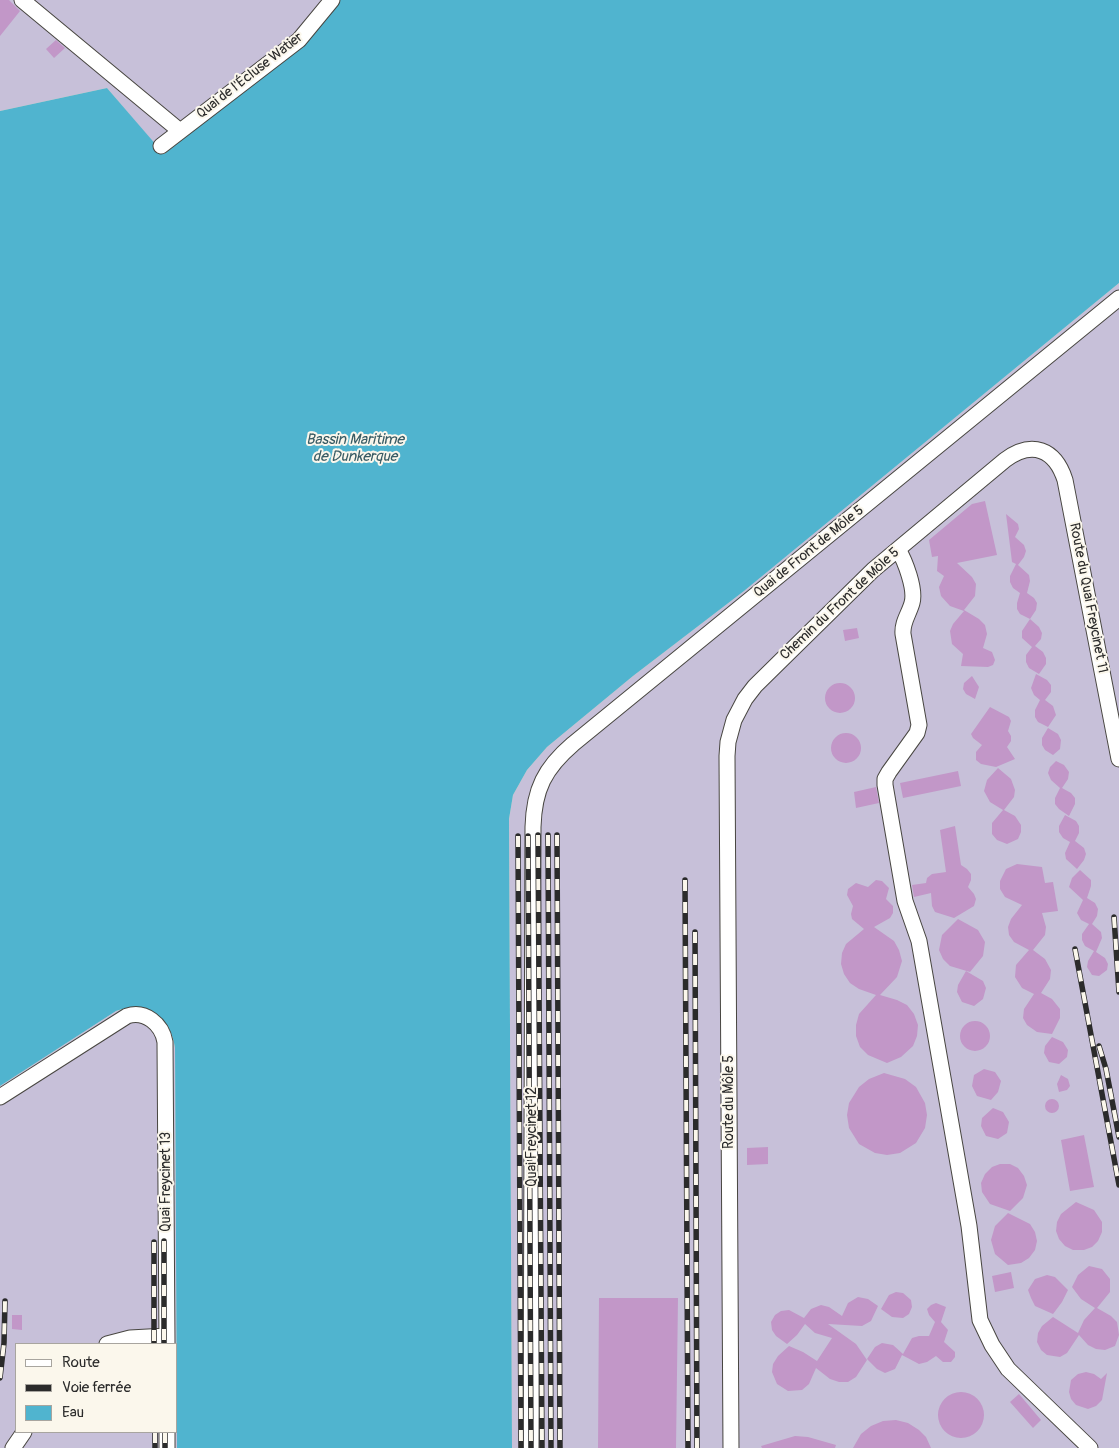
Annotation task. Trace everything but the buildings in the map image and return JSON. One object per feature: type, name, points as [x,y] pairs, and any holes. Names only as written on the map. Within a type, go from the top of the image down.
[{"type":"street","points":[[22,0],[180,131]]},
{"type":"street","name":"Quai de l'Écluse Watier","points":[[161,146],[299,40],[332,0]]},
{"type":"street","name":"Quai de Front de Môle 5","points":[[533,827],[535,801],[539,787],[558,757],[1119,298]]},
{"type":"street","name":"Chemin du Front de Môle 5","points":[[727,756],[728,742],[734,720],[754,686],[865,577],[898,549],[1011,456],[1022,450],[1038,450]]},
{"type":"street","name":"Route du Quai Freycinet 11","points":[[1038,450],[1048,454],[1057,461],[1065,480],[1119,759]]},
{"type":"street","points":[[898,549],[905,564],[913,595],[912,603],[903,624],[903,634],[919,725],[917,733],[886,776],[885,785],[905,901],[919,941],[969,1226],[980,1320],[989,1340],[1008,1369],[1090,1448]]},
{"type":"street","name":"Route du Môle 5","points":[[727,756],[731,1448]]},
{"type":"street","name":"Quai Freycinet 12","points":[[530,1448],[533,827]]},
{"type":"street","name":"Quai Freycinet 13","points":[[0,1097],[127,1016],[141,1015],[155,1022],[162,1032],[165,1042],[166,1340]]},
{"type":"street","points":[[111,1343],[130,1338],[166,1340]]},
{"type":"street","points":[[13,1448],[23,1433]]},
{"type":"street","points":[[167,1433],[167,1448]]},
{"type":"shaded area","points":[[0,0],[338,0],[304,43],[163,154],[107,88],[0,111]]},
{"type":"shaded area","points":[[1119,283],[1119,1448],[512,1448],[509,819],[513,795],[527,770],[547,747],[633,676],[744,591]]},
{"type":"shaded area","points":[[133,1007],[150,1010],[163,1020],[171,1032],[175,1048],[176,1343],[15,1343],[15,1433],[177,1433],[177,1448],[0,1448],[0,1086],[116,1011]]},
{"type":"water","name":"Bassin Maritime de Dunkerque","points":[[338,0],[1119,0],[1119,283],[744,591],[633,676],[547,747],[527,770],[513,795],[509,819],[512,1448],[177,1448],[178,1343],[176,1343],[175,1048],[173,1037],[163,1020],[156,1014],[138,1008],[116,1011],[0,1086],[0,111],[107,88],[164,154],[304,43]]},
{"type":"railway","points":[[538,835],[542,1448]]},
{"type":"railway","points":[[548,835],[551,1448]]},
{"type":"railway","points":[[557,835],[560,1448]]},
{"type":"railway","points":[[518,836],[521,1448]]},
{"type":"railway","points":[[528,836],[531,1448]]},
{"type":"railway","points":[[685,880],[688,1448]]},
{"type":"railway","points":[[1114,917],[1119,992]]},
{"type":"railway","points":[[695,932],[697,1448]]},
{"type":"railway","points":[[1075,949],[1119,1185]]},
{"type":"railway","points":[[1099,1046],[1106,1069],[1119,1137]]},
{"type":"railway","points":[[164,1241],[164,1343]]},
{"type":"railway","points":[[154,1242],[154,1343]]},
{"type":"railway","points":[[0,1378],[4,1343],[5,1301]]},
{"type":"railway","points":[[155,1433],[155,1448]]},
{"type":"railway","points":[[165,1433],[165,1448]]}]
